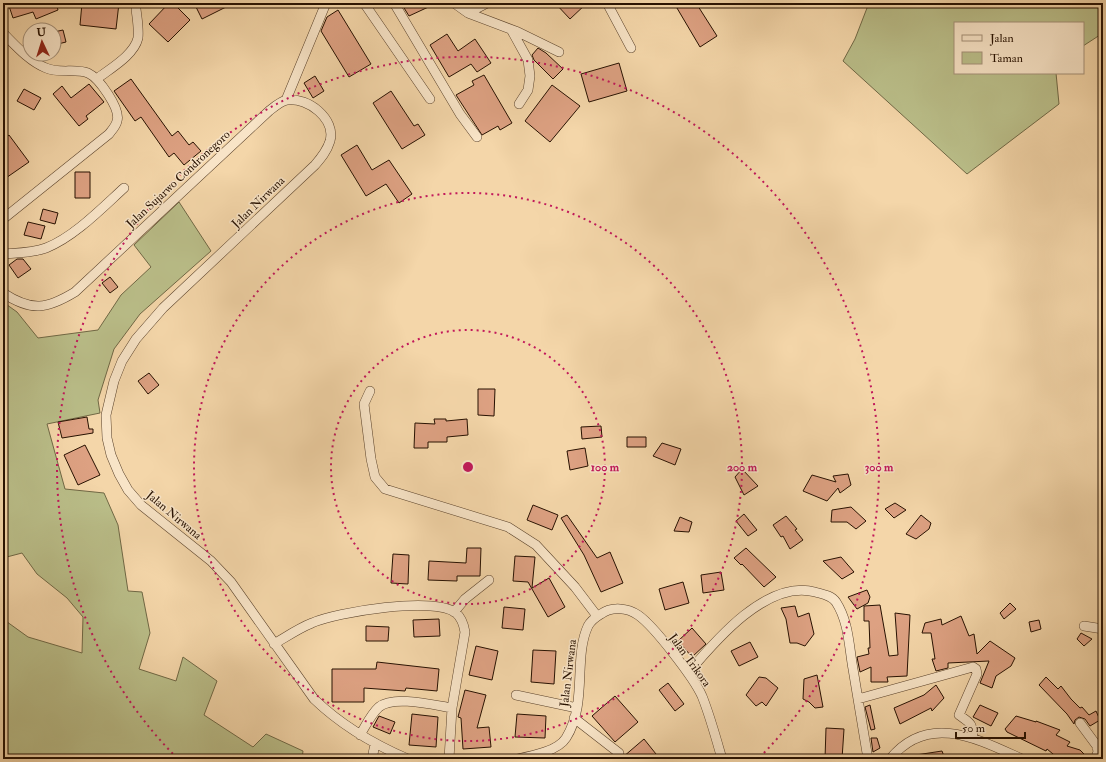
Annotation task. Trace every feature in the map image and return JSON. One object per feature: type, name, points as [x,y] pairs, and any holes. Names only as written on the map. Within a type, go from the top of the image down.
[{"type":"street","points":[[286,100],[326,3]]},
{"type":"street","points":[[364,3],[430,99]]},
{"type":"street","points":[[394,3],[460,114],[476,137]]},
{"type":"street","points":[[454,3],[468,13],[559,52]]},
{"type":"street","points":[[468,13],[487,3]]},
{"type":"street","points":[[607,3],[631,48]]},
{"type":"street","points":[[98,78],[129,53],[135,44],[138,33],[136,9]]},
{"type":"street","points":[[512,31],[528,60],[530,76],[528,90],[519,104]]},
{"type":"street","points":[[3,33],[28,58],[47,68],[57,71],[82,71],[98,78],[116,109],[118,120],[108,134],[3,219]]},
{"type":"street","name":"Jalan Nirwana","points":[[286,100],[302,100],[318,110],[328,124],[330,141],[324,155],[163,308],[136,339],[122,361],[114,381],[106,415],[107,438],[111,455],[128,490],[141,505],[212,561],[231,582],[314,698],[330,714],[360,735],[375,744],[408,759]]},
{"type":"street","name":"Jalan Sujarwo Condronegoro","points":[[3,293],[24,305],[44,306],[58,302],[75,292],[269,111],[286,100]]},
{"type":"street","points":[[3,254],[45,248],[58,242],[86,222],[124,188]]},
{"type":"street","points":[[370,391],[364,404],[371,459],[375,477],[385,489],[508,527],[536,545],[600,614]]},
{"type":"street","points":[[454,612],[465,599],[489,580]]},
{"type":"street","points":[[688,673],[719,637],[743,616],[764,602],[797,590],[810,591],[828,596],[834,600],[839,608],[847,630],[867,758],[876,759]]},
{"type":"street","points":[[274,644],[311,623],[332,616],[355,611],[422,606],[445,608],[454,612],[462,622],[465,632],[452,708],[449,759]]},
{"type":"street","name":"Jalan Trikora","points":[[600,614],[618,609],[629,611],[638,615],[648,623],[688,673],[702,696],[722,759]]},
{"type":"street","name":"Jalan Nirwana","points":[[517,759],[545,755],[564,742],[577,708],[580,693],[582,656],[586,633],[589,625],[600,614]]},
{"type":"street","points":[[1084,626],[1103,629]]},
{"type":"street","points":[[858,699],[973,668],[976,669],[977,674],[959,715],[969,720],[973,728],[973,738]]},
{"type":"street","points":[[516,695],[577,708]]},
{"type":"street","points":[[360,735],[376,710],[388,703],[399,701],[452,708]]},
{"type":"street","points":[[574,718],[619,754]]},
{"type":"street","points":[[1080,723],[1097,746],[1098,752],[1095,759]]},
{"type":"street","points":[[890,759],[910,741],[920,736],[944,733],[973,738],[1022,759]]},
{"type":"street","points":[[372,759],[375,744]]},
{"type":"green space","points":[[865,3],[1103,3],[1103,33],[1084,45],[1084,22],[954,22],[954,74],[1056,74],[1059,104],[967,174],[843,61],[855,39],[867,8]]},
{"type":"green space","points":[[179,202],[211,251],[140,314],[114,349],[98,400],[100,413],[47,424],[65,489],[104,493],[118,525],[128,591],[142,592],[150,633],[139,669],[176,681],[183,657],[217,681],[204,715],[253,747],[266,734],[303,751],[302,759],[3,759],[3,619],[28,637],[82,653],[83,617],[67,598],[37,574],[22,553],[3,558],[3,302],[17,312],[38,338],[98,330],[121,295],[151,267],[134,245]]},
{"type":"building","points":[[8,3],[56,3],[58,10],[36,19],[33,12],[13,18]]},
{"type":"building","points":[[82,3],[119,3],[116,29],[80,25]]},
{"type":"building","points":[[169,3],[173,3],[190,20],[168,42],[149,24]]},
{"type":"building","points":[[194,3],[234,3],[202,19]]},
{"type":"building","points":[[401,3],[437,3],[409,16]]},
{"type":"building","points":[[555,3],[587,3],[570,19]]},
{"type":"building","points":[[674,3],[696,3],[717,36],[700,47]]},
{"type":"building","points":[[338,10],[371,64],[349,77],[321,31],[327,17]]},
{"type":"building","points":[[62,30],[66,42],[62,43]]},
{"type":"building","points":[[447,34],[458,51],[475,39],[491,63],[477,72],[471,64],[449,77],[430,45]]},
{"type":"building","points":[[538,48],[546,53],[563,69],[553,79],[534,60],[532,55]]},
{"type":"building","points":[[619,63],[627,91],[589,102],[581,74]]},
{"type":"building","points":[[484,75],[512,123],[500,130],[498,126],[482,135],[456,95],[474,85],[472,81]]},
{"type":"building","points":[[315,76],[324,91],[313,98],[304,83]]},
{"type":"building","points":[[131,79],[172,136],[178,131],[189,145],[193,142],[201,151],[184,165],[174,153],[169,157],[141,117],[135,121],[114,91]]},
{"type":"building","points":[[89,84],[104,102],[86,116],[88,119],[79,126],[53,94],[62,86],[71,98]]},
{"type":"building","points":[[552,85],[580,106],[550,142],[525,121]]},
{"type":"building","points":[[24,89],[41,98],[34,110],[17,101]]},
{"type":"building","points":[[391,91],[414,126],[418,124],[425,135],[402,149],[373,103]]},
{"type":"building","points":[[9,135],[29,162],[3,180],[3,140]]},
{"type":"building","points":[[357,145],[372,170],[389,160],[412,194],[399,203],[386,184],[366,196],[341,155]]},
{"type":"building","points":[[75,172],[90,172],[90,198],[75,198]]},
{"type":"building","points":[[43,209],[58,213],[55,224],[40,220]]},
{"type":"building","points":[[28,222],[45,226],[41,239],[24,235]]},
{"type":"building","points":[[17,259],[23,259],[31,269],[18,278],[9,265]]},
{"type":"building","points":[[110,277],[118,287],[110,293],[102,283]]},
{"type":"building","points":[[149,373],[159,385],[148,394],[138,381]]},
{"type":"building","points":[[478,389],[495,389],[494,416],[478,415]]},
{"type":"building","points":[[87,417],[89,429],[93,429],[93,433],[62,438],[58,422]]},
{"type":"building","points":[[434,419],[446,419],[446,421],[467,419],[468,435],[447,437],[447,442],[428,442],[428,448],[414,448],[415,423],[435,424]]},
{"type":"building","points":[[601,426],[602,437],[582,439],[581,427]]},
{"type":"building","points":[[627,437],[646,437],[646,447],[627,447]]},
{"type":"building","points":[[662,443],[681,449],[675,465],[653,456]]},
{"type":"building","points":[[85,445],[100,475],[78,485],[64,455]]},
{"type":"building","points":[[585,448],[588,466],[570,470],[567,451]]},
{"type":"building","points":[[742,469],[758,486],[744,495],[735,477]]},
{"type":"building","points":[[848,474],[851,485],[840,493],[838,488],[827,501],[803,491],[812,475],[836,482],[833,476]]},
{"type":"building","points":[[895,503],[906,510],[894,518],[885,509]]},
{"type":"building","points":[[533,505],[558,515],[552,530],[527,520]]},
{"type":"building","points":[[851,507],[866,521],[856,529],[847,522],[831,522],[832,510]]},
{"type":"building","points":[[744,514],[757,530],[748,536],[736,521]]},
{"type":"building","points":[[567,515],[597,558],[610,552],[623,583],[601,592],[584,555],[561,518]]},
{"type":"building","points":[[921,515],[931,523],[929,529],[916,539],[906,534]]},
{"type":"building","points":[[786,516],[797,529],[795,530],[803,540],[790,549],[783,536],[781,537],[773,525]]},
{"type":"building","points":[[680,517],[692,522],[689,532],[674,531]]},
{"type":"building","points":[[467,548],[481,548],[480,576],[457,576],[457,581],[428,580],[429,561],[466,563]]},
{"type":"building","points":[[746,548],[776,577],[764,587],[742,564],[741,565],[734,558]]},
{"type":"building","points":[[393,554],[409,555],[408,584],[391,583]]},
{"type":"building","points":[[515,556],[535,557],[532,588],[549,578],[565,607],[548,617],[528,582],[513,581]]},
{"type":"building","points":[[841,557],[854,572],[842,579],[823,561]]},
{"type":"building","points":[[721,572],[724,590],[703,593],[701,575]]},
{"type":"building","points":[[683,582],[689,603],[665,610],[659,589]]},
{"type":"building","points":[[867,590],[870,597],[868,603],[857,609],[848,597]]},
{"type":"building","points":[[1010,603],[1016,609],[1004,619],[1000,613]]},
{"type":"building","points":[[880,605],[889,656],[898,655],[895,613],[910,615],[907,676],[887,677],[888,682],[871,682],[871,667],[860,672],[857,657],[869,654],[868,648],[870,648],[869,621],[864,621],[864,606]]},
{"type":"building","points":[[795,606],[798,617],[809,613],[814,634],[805,646],[797,643],[790,643],[786,619],[781,608]]},
{"type":"building","points":[[504,607],[525,609],[523,630],[502,628]]},
{"type":"building","points":[[961,616],[969,636],[974,634],[977,654],[990,641],[1015,658],[1011,666],[996,676],[992,688],[980,683],[989,661],[948,663],[948,668],[936,671],[932,659],[935,659],[931,633],[922,633],[925,623],[941,619],[942,625]]},
{"type":"building","points":[[439,619],[440,636],[414,637],[413,620]]},
{"type":"building","points":[[1039,620],[1041,629],[1031,632],[1029,622]]},
{"type":"building","points":[[366,626],[389,627],[388,641],[366,641]]},
{"type":"building","points":[[692,628],[706,644],[692,657],[678,641]]},
{"type":"building","points":[[1081,633],[1092,639],[1084,646],[1077,639]]},
{"type":"building","points":[[750,642],[758,657],[739,666],[731,651]]},
{"type":"building","points":[[476,646],[498,651],[492,680],[469,675]]},
{"type":"building","points":[[533,650],[556,651],[554,684],[531,682]]},
{"type":"building","points":[[377,662],[439,669],[437,691],[406,688],[405,691],[364,688],[364,702],[332,702],[332,669],[376,669]]},
{"type":"building","points":[[817,675],[823,707],[815,708],[803,699],[804,679]]},
{"type":"building","points":[[759,677],[766,678],[778,688],[766,706],[762,702],[756,706],[746,695]]},
{"type":"building","points":[[1046,677],[1058,689],[1061,686],[1071,699],[1080,708],[1082,707],[1089,715],[1096,711],[1100,720],[1090,726],[1085,719],[1079,717],[1075,720],[1074,724],[1067,714],[1039,685]]},
{"type":"building","points":[[668,683],[684,704],[675,711],[659,690]]},
{"type":"building","points":[[936,685],[944,698],[932,711],[931,708],[900,724],[894,708],[924,695]]},
{"type":"building","points":[[465,690],[486,695],[477,728],[489,727],[491,747],[463,749],[461,718],[458,717]]},
{"type":"building","points":[[615,696],[638,722],[615,742],[592,716]]},
{"type":"building","points":[[870,705],[875,729],[871,730],[865,707]]},
{"type":"building","points":[[980,705],[998,713],[991,726],[973,717]]},
{"type":"building","points":[[412,714],[438,717],[436,747],[409,745]]},
{"type":"building","points":[[517,714],[546,716],[545,738],[515,737]]},
{"type":"building","points":[[379,716],[395,722],[390,734],[373,727]]},
{"type":"building","points":[[1016,716],[1036,721],[1060,730],[1056,735],[1070,742],[1067,746],[1080,750],[1089,759],[1066,759],[1061,755],[1059,759],[1047,749],[1046,751],[1007,732],[1005,729]]},
{"type":"building","points":[[826,728],[844,729],[842,759],[825,759]]},
{"type":"building","points":[[871,738],[877,738],[880,748],[873,752]]},
{"type":"building","points":[[644,739],[660,759],[620,759],[623,757]]},
{"type":"building","points":[[942,751],[945,759],[917,759],[916,755]]}]
